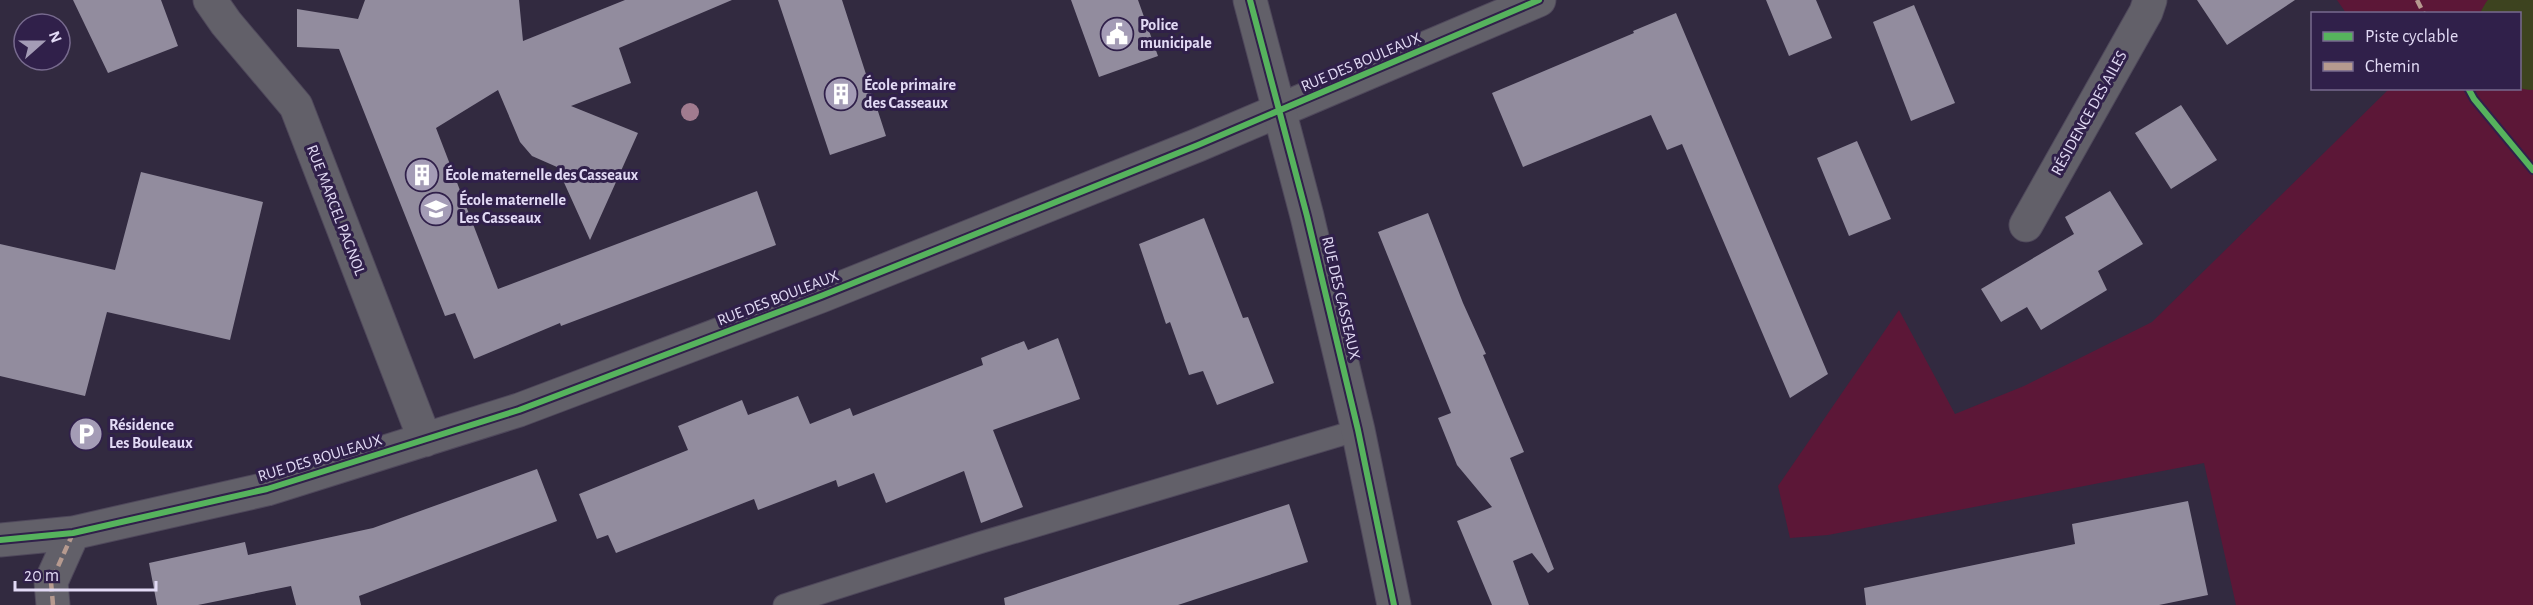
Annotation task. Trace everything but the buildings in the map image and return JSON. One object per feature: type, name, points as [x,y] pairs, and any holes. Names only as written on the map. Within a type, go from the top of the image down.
[{"type":"street","name":"RUE MARCEL PAGNOL","points":[[210,0],[226,23],[296,106],[425,440]]},
{"type":"street","name":"RUE DES CASSEAUX","points":[[1250,0],[1307,216],[1358,430],[1394,605]]},
{"type":"street","name":"RUE DES BOULEAUX","points":[[0,540],[73,533],[267,489],[519,410],[821,296],[1279,112],[1539,0]]},
{"type":"street","name":"RÉSIDENCE DES AILES","points":[[2026,225],[2146,12],[2150,0]]},
{"type":"street","points":[[53,605],[51,582],[73,533]]},
{"type":"lane","points":[[784,605],[979,543],[1358,430]]},
{"type":"shaded area","points":[[2337,0],[2533,0],[2533,605],[2236,605],[2204,463],[1828,535],[1790,538],[1778,486],[1899,310],[1955,414],[2024,386],[2152,322],[2388,90],[2521,90],[2521,12],[2345,12]]},
{"type":"waterway","points":[[2521,29],[2533,48]]},
{"type":"marked path","points":[[2417,0],[2423,12]]},
{"type":"marked path","points":[[53,605],[51,582],[73,533]]},
{"type":"cycle path","points":[[1250,0],[1307,216],[1358,430],[1394,605]]},
{"type":"cycle path","points":[[0,540],[73,533],[267,489],[519,410],[821,296],[1198,145],[1539,0]]},
{"type":"cycle path","points":[[2469,90],[2533,170]]},
{"type":"place","name":"Police municipale","points":[[1117,34]]},
{"type":"place","name":"École primaire des Casseaux","points":[[841,94]]},
{"type":"place","name":"École maternelle des Casseaux","points":[[422,175]]},
{"type":"place","name":"École maternelle Les Casseaux","points":[[436,209]]},
{"type":"place","name":"Résidence Les Bouleaux","points":[[86,434]]}]
